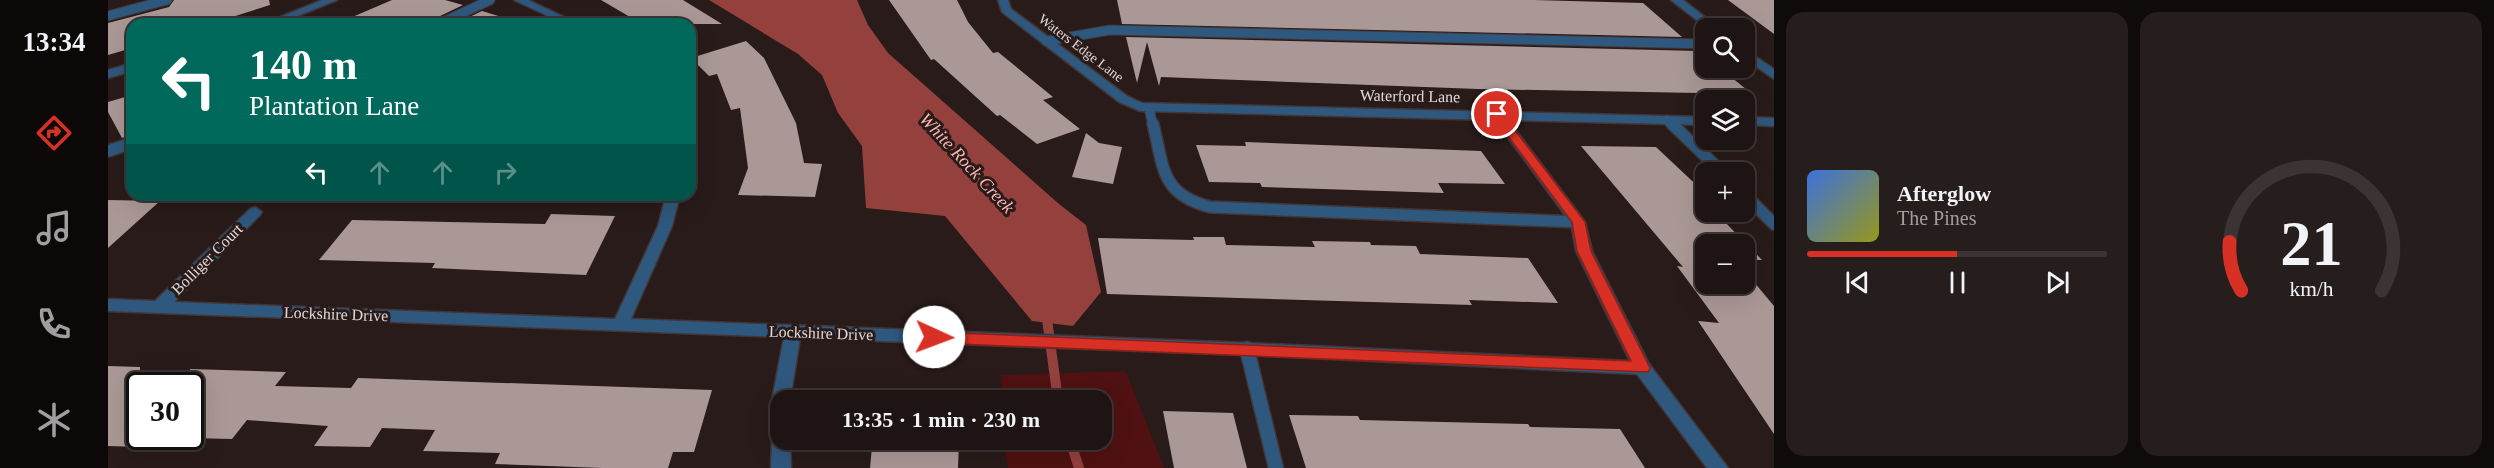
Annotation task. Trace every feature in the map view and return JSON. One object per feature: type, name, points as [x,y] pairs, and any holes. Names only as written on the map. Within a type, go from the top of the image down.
[{"type":"street","points":[[284,18],[332,0]]},
{"type":"street","points":[[519,0],[560,18]]},
{"type":"street","name":"Waters Edge Lane","points":[[1003,0],[1006,10],[1123,99],[1132,105],[1149,108]]},
{"type":"street","points":[[1676,0],[1700,18]]},
{"type":"street","points":[[1755,60],[1774,75]]},
{"type":"street","points":[[108,74],[126,69]]},
{"type":"street","name":"Waterford Lane","points":[[1149,108],[1695,120]]},
{"type":"street","points":[[1497,114],[1578,222],[1584,251],[1642,368],[1718,468]]},
{"type":"street","points":[[1755,121],[1774,122]]},
{"type":"street","points":[[621,324],[665,226],[671,201]]},
{"type":"street","name":"Bolliger Court","points":[[159,307],[255,212]]},
{"type":"street","name":"Lockshire Drive","points":[[108,305],[1247,349],[1642,368]]},
{"type":"street","points":[[783,390],[793,332]]},
{"type":"street","points":[[781,450],[781,468]]},
{"type":"lane","points":[[108,16],[166,0]]},
{"type":"lane","points":[[452,18],[490,0]]},
{"type":"lane","points":[[1046,40],[1110,30],[1695,44]]},
{"type":"lane","points":[[1149,108],[1168,183],[1174,190],[1200,205],[1217,208],[1578,222]]},
{"type":"lane","points":[[1667,120],[1711,162]]},
{"type":"lane","points":[[108,151],[126,145]]},
{"type":"lane","points":[[1755,205],[1774,224]]},
{"type":"lane","points":[[1247,349],[1276,468]]},
{"type":"shaded area","points":[[1126,371],[1164,468],[1008,468],[1005,450],[1112,450],[1112,390],[1002,390],[1001,375]]},
{"type":"water","points":[[709,0],[857,0],[868,25],[888,53],[1059,204],[1086,225],[1101,292],[1073,326],[1032,321],[945,216],[866,208],[862,146],[838,113],[822,75],[798,54]]},
{"type":"building","points":[[174,0],[269,0],[270,5],[229,18],[127,18],[169,7]]},
{"type":"building","points":[[392,0],[445,0],[463,5],[436,18],[350,18]]},
{"type":"building","points":[[601,0],[683,0],[722,24],[696,24],[696,18],[632,18]]},
{"type":"building","points":[[889,0],[957,0],[968,22],[993,53],[998,52],[1053,97],[1043,100],[1080,129],[1037,144],[1000,115],[997,116],[934,59],[931,60]]},
{"type":"building","points":[[1117,0],[1534,0],[1643,3],[1682,37],[1122,24]]},
{"type":"building","points":[[1728,0],[1774,0],[1774,34]]},
{"type":"building","points":[[482,11],[505,18],[467,18]]},
{"type":"building","points":[[126,18],[126,50],[108,55],[108,23]]},
{"type":"building","points":[[1126,37],[1695,51],[1695,78],[1732,78],[1747,90],[1695,90],[1695,93],[1478,89],[1161,77],[1159,86],[1147,42],[1137,83]]},
{"type":"building","points":[[746,41],[764,58],[796,123],[804,163],[822,164],[815,197],[738,195],[748,168],[740,108],[731,110],[717,74],[709,76],[696,63],[696,56]]},
{"type":"building","points":[[126,97],[126,137],[122,138],[108,112],[108,102]]},
{"type":"building","points":[[1086,133],[1099,143],[1122,147],[1113,184],[1072,177]]},
{"type":"building","points":[[1245,142],[1481,151],[1505,184],[1438,183],[1444,193],[1262,187],[1260,183],[1209,182],[1196,145],[1246,146]]},
{"type":"building","points":[[1581,146],[1656,147],[1695,184],[1695,222],[1725,222],[1737,234],[1695,234],[1695,290],[1677,266],[1683,267]]},
{"type":"building","points":[[108,200],[160,201],[108,248]]},
{"type":"building","points":[[551,214],[615,216],[586,275],[432,268],[435,263],[319,260],[352,220],[545,224]]},
{"type":"building","points":[[1193,237],[1224,237],[1226,245],[1315,247],[1312,241],[1370,242],[1371,245],[1416,246],[1420,254],[1528,258],[1558,303],[1469,300],[1472,305],[1107,294],[1098,238],[1194,240]]},
{"type":"building","points":[[1755,253],[1762,260],[1755,260]]},
{"type":"building","points":[[1755,283],[1774,306],[1774,434],[1698,321],[1719,323],[1698,294],[1755,294]]},
{"type":"building","points":[[108,366],[140,367],[140,372],[126,372],[126,447],[108,446]]},
{"type":"building","points":[[190,369],[286,372],[275,386],[351,388],[358,378],[712,390],[694,452],[673,452],[668,468],[602,468],[495,464],[500,453],[423,451],[435,430],[382,428],[370,447],[314,446],[328,426],[247,420],[232,439],[204,438],[204,372],[190,372]]},
{"type":"building","points":[[1163,411],[1233,413],[1247,468],[1174,468]]},
{"type":"building","points":[[1289,415],[1358,416],[1360,420],[1528,424],[1530,427],[1620,429],[1645,468],[1306,468]]},
{"type":"building","points":[[872,450],[959,450],[958,468],[870,468]]},
{"type":"waterway","name":"White Rock Creek","points":[[1046,312],[1057,390]]},
{"type":"waterway","name":"White Rock Creek","points":[[1073,450],[1079,468]]},
{"type":"route","points":[[934,337],[1642,368],[1584,251],[1578,222],[1497,114]]}]
